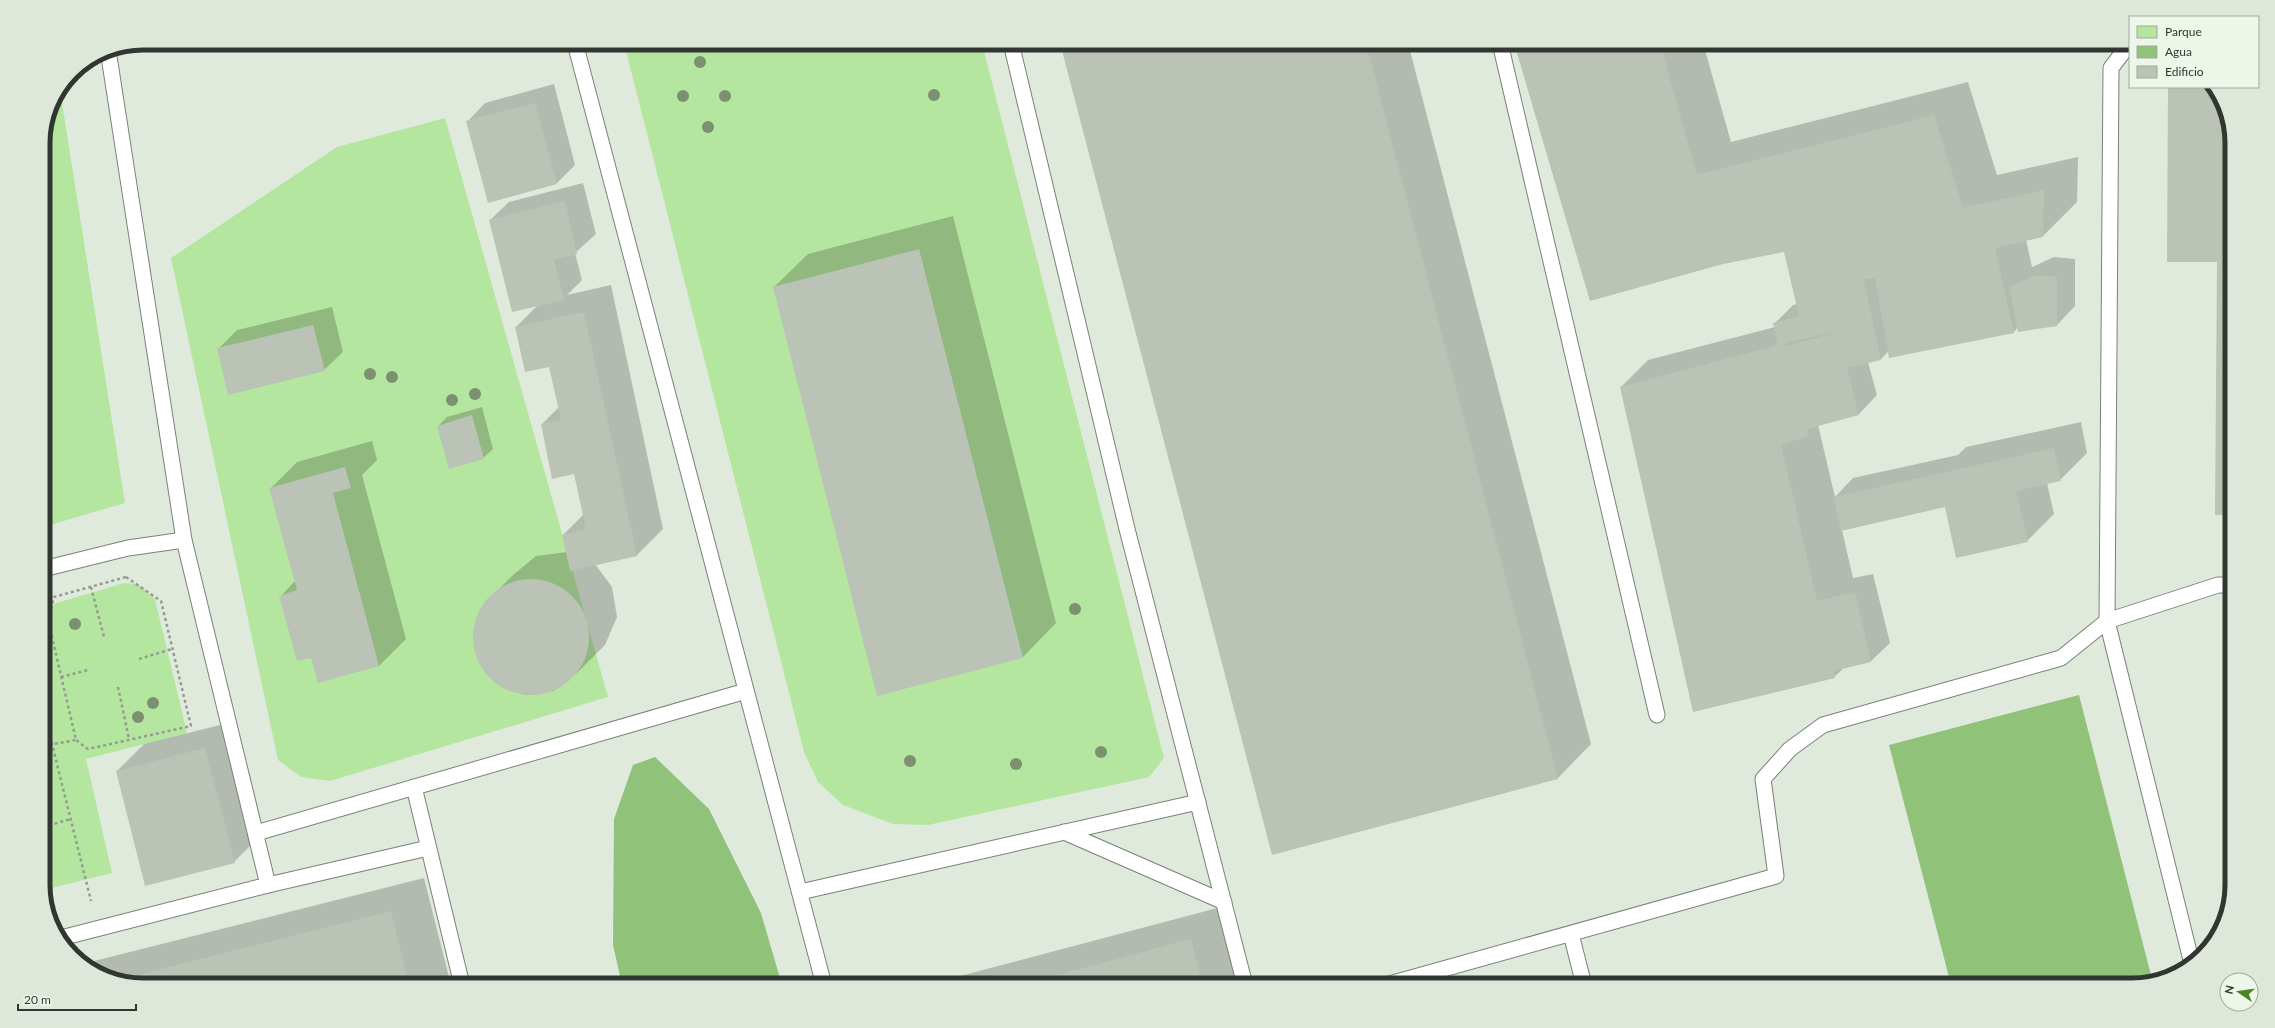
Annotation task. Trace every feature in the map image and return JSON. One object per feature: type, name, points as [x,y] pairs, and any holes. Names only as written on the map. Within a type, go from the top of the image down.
[{"type":"lane","points":[[577,50],[822,978]]},
{"type":"lane","points":[[1013,50],[1127,529],[1243,978]]},
{"type":"lane","points":[[1502,50],[1658,716]]},
{"type":"lane","points":[[2125,50],[2111,68],[2107,621],[2190,957]]},
{"type":"lane","points":[[109,56],[184,540],[268,885]]},
{"type":"lane","points":[[50,568],[128,548],[184,540]]},
{"type":"lane","points":[[1422,978],[1776,876],[1763,780],[1790,749],[1823,725],[2061,658],[2107,621],[2218,585],[2225,584]]},
{"type":"lane","points":[[256,833],[746,691]]},
{"type":"lane","points":[[414,787],[460,978]]},
{"type":"lane","points":[[800,892],[1198,802]]},
{"type":"lane","points":[[1064,832],[1224,902]]},
{"type":"lane","points":[[65,937],[268,885],[428,848]]},
{"type":"lane","points":[[1571,934],[1582,978]]},
{"type":"path","points":[[50,612],[54,597],[126,577],[161,601],[191,726],[88,749],[76,740],[50,629]]},
{"type":"path","points":[[91,587],[104,637]]},
{"type":"path","points":[[138,659],[172,649]]},
{"type":"path","points":[[61,677],[88,670]]},
{"type":"path","points":[[118,687],[129,740]]},
{"type":"path","points":[[50,736],[98,928]]},
{"type":"path","points":[[52,744],[76,740]]},
{"type":"path","points":[[50,825],[71,820]]},
{"type":"green space","points":[[626,50],[984,50],[1164,758],[1149,777],[928,825],[893,824],[843,805],[818,782],[804,752]]},
{"type":"green space","points":[[61,99],[125,503],[50,525],[50,137],[53,119]]},
{"type":"green space","points":[[445,118],[608,697],[330,781],[301,777],[278,760],[171,258],[337,147]]},
{"type":"green space","points":[[124,583],[138,584],[155,599],[187,733],[86,759],[112,873],[50,888],[50,605]]},
{"type":"water","points":[[2079,695],[2151,976],[2132,978],[1949,978],[1889,745]]},
{"type":"water","points":[[655,757],[709,809],[761,913],[780,978],[620,978],[613,945],[614,819],[633,765]]},
{"type":"building","points":[[1062,50],[1368,50],[1558,779],[1272,855]]},
{"type":"building","points":[[1516,50],[1662,50],[1697,175],[1934,115],[1963,208],[2044,190],[2043,237],[1995,248],[2014,333],[1889,358],[1875,278],[1864,280],[1881,360],[1847,368],[1859,415],[1807,429],[1809,436],[1781,444],[1817,601],[1855,592],[1871,662],[1834,671],[1835,678],[1693,712],[1620,387],[1778,345],[1773,323],[1799,316],[1784,252],[1723,264],[1590,301]],"holes":[[[1831,333],[1831,334],[1785,346],[1785,343]]]},
{"type":"building","points":[[2168,88],[2207,88],[2218,107],[2225,137],[2225,515],[2215,515],[2217,262],[2167,262]]},
{"type":"building","points":[[535,103],[557,184],[488,203],[466,121]]},
{"type":"building","points":[[565,201],[577,254],[554,260],[564,300],[512,312],[489,220]]},
{"type":"building","points":[[919,249],[1023,658],[877,696],[773,287]]},
{"type":"building","points":[[2035,275],[2057,277],[2057,326],[2018,332],[2009,287]]},
{"type":"building","points":[[584,312],[637,556],[570,571],[562,535],[586,529],[574,474],[552,479],[541,424],[561,420],[549,367],[525,372],[515,327]]},
{"type":"building","points":[[313,325],[325,371],[228,395],[217,348]]},
{"type":"building","points":[[472,415],[484,459],[449,469],[437,426]]},
{"type":"building","points":[[2054,448],[2061,481],[2016,491],[2028,542],[1956,558],[1945,507],[1841,531],[1834,497]]},
{"type":"building","points":[[345,467],[351,488],[333,493],[379,666],[318,683],[311,658],[297,661],[279,596],[297,590],[269,488]]},
{"type":"building","points":[[531,579],[553,584],[572,596],[584,615],[589,637],[584,659],[572,678],[553,690],[531,695],[509,690],[490,678],[478,659],[473,637],[478,615],[490,596],[509,584]]},
{"type":"building","points":[[205,748],[235,863],[145,886],[116,771]]},
{"type":"building","points":[[391,911],[407,978],[137,978],[130,977]]},
{"type":"building","points":[[1191,939],[1201,978],[1046,978]]}]
